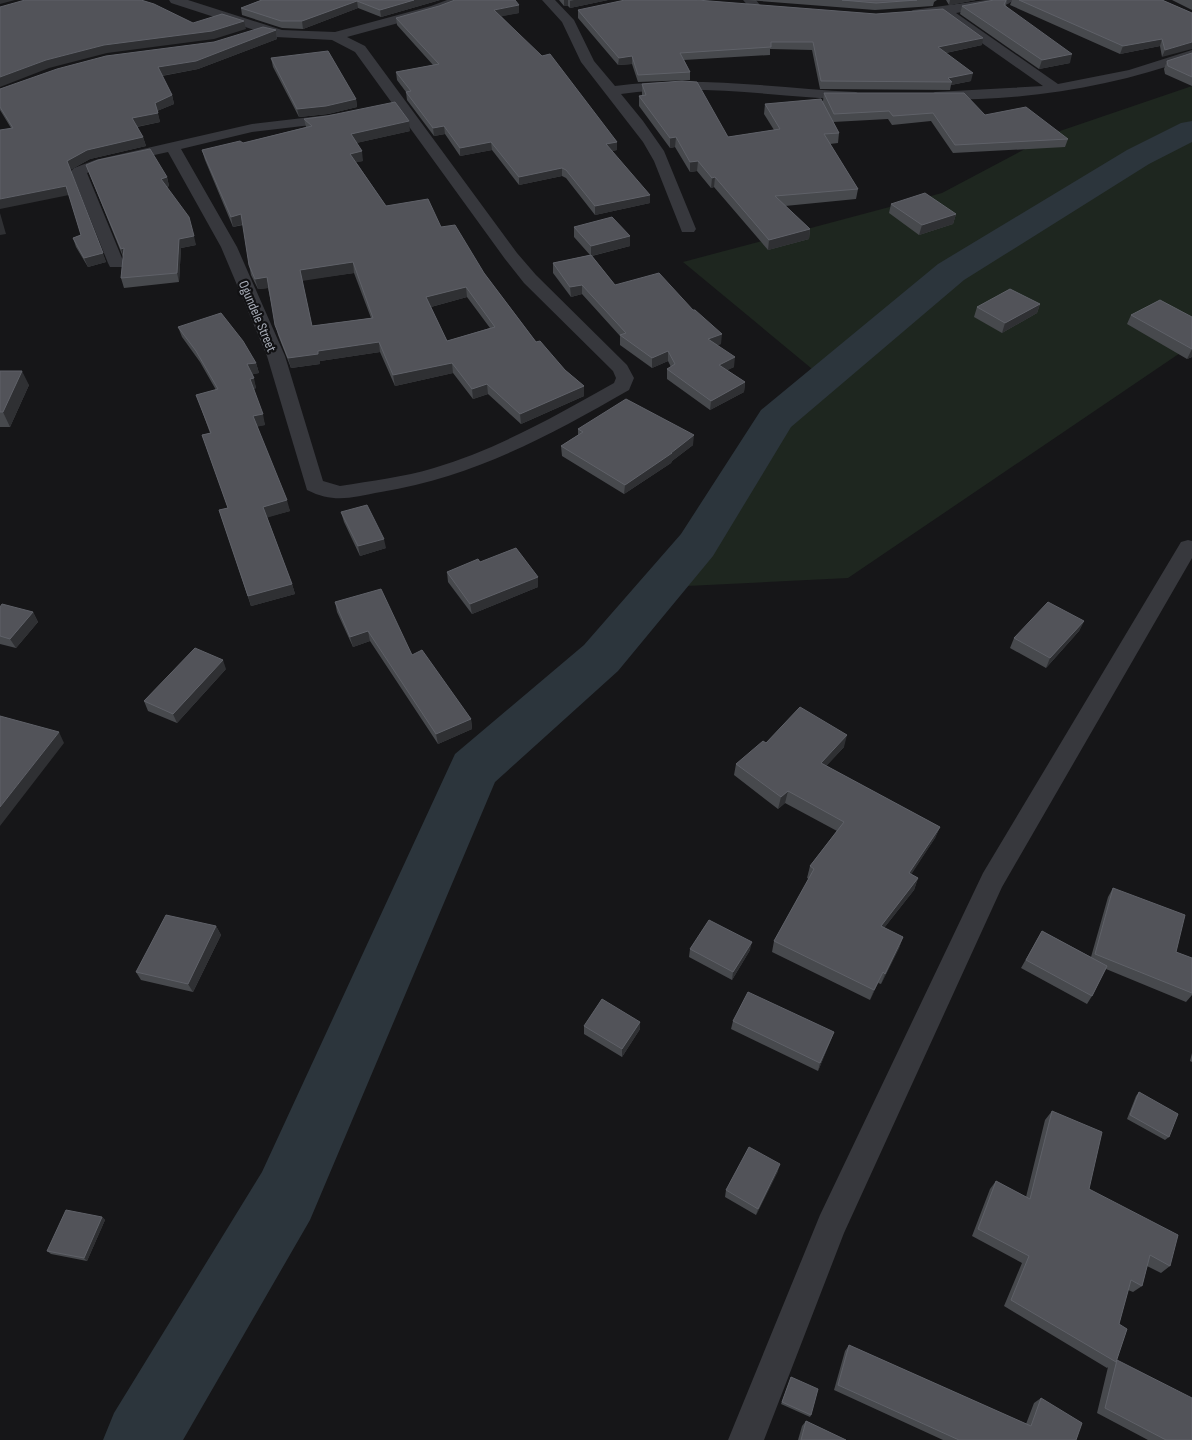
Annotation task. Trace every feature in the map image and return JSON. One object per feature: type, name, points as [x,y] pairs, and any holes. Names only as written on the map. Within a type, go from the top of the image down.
[{"type":"street","points":[[175,0],[281,34],[334,36],[435,9],[458,0]]},
{"type":"street","points":[[200,8],[220,0]]},
{"type":"street","points":[[548,0],[568,20],[588,62],[629,112],[652,144],[661,161],[688,229]]},
{"type":"street","points":[[898,15],[941,6],[1008,0]]},
{"type":"street","points":[[737,5],[756,4]]},
{"type":"street","points":[[941,6],[1055,88]]},
{"type":"street","points":[[563,15],[581,12]]},
{"type":"street","points":[[240,37],[264,29]]},
{"type":"street","points":[[334,36],[360,49],[375,67],[400,104],[382,108]]},
{"type":"street","points":[[922,96],[993,96],[1055,88],[1123,76],[1192,54]]},
{"type":"street","points":[[611,91],[628,88],[681,85],[820,95],[874,96]]},
{"type":"street","name":"Ogundele Street","points":[[173,147],[229,248],[276,356],[314,485],[324,490],[340,493],[452,470],[493,453],[571,415],[622,386],[625,378],[621,369],[530,279],[400,104]]},
{"type":"street","points":[[116,263],[79,172],[94,164],[252,128],[328,120],[355,114]]},
{"type":"street","points":[[746,1440],[831,1226],[992,881],[1188,547]]},
{"type":"shaded area","points":[[1192,86],[1192,352],[1186,349],[848,578],[646,588],[823,378],[683,262],[942,193],[1057,132]]},
{"type":"building","points":[[25,0],[141,0],[154,4],[193,23],[222,14],[244,21],[212,31],[104,45],[46,60],[0,77],[0,7]]},
{"type":"building","points":[[262,0],[414,0],[380,10],[357,1],[302,21],[281,21],[241,8]]},
{"type":"building","points":[[455,0],[515,0],[519,5],[494,10],[542,56],[550,54],[617,142],[606,144],[650,195],[595,206],[566,170],[562,168],[519,177],[491,142],[460,148],[444,126],[433,128],[406,92],[411,91],[396,72],[439,64],[396,18]]},
{"type":"building","points":[[625,0],[697,0],[876,14],[943,9],[983,38],[938,47],[973,73],[948,78],[952,82],[821,81],[813,42],[771,42],[771,47],[680,53],[690,72],[638,75],[632,56],[619,58],[578,10]]},
{"type":"building","points":[[842,0],[917,0],[876,3]]},
{"type":"building","points":[[994,0],[1006,0],[1004,5],[1072,54],[1042,60],[962,6]]},
{"type":"building","points":[[1019,0],[1162,0],[1192,13],[1192,42],[1165,50],[1162,39],[1123,46]]},
{"type":"building","points":[[263,27],[276,30],[196,61],[158,67],[172,95],[155,103],[158,113],[132,118],[143,137],[87,150],[67,161],[103,253],[84,258],[73,238],[81,235],[66,186],[0,199],[0,130],[13,128],[0,107],[0,89],[57,69],[106,56],[214,42]]},
{"type":"building","points":[[328,51],[356,99],[326,106],[297,109],[271,58]]},
{"type":"building","points":[[1192,53],[1192,77],[1168,66],[1167,61]]},
{"type":"building","points":[[682,81],[697,82],[728,137],[780,129],[765,104],[821,99],[839,133],[824,134],[858,189],[775,196],[810,229],[769,240],[715,177],[712,178],[698,161],[690,162],[676,137],[670,138],[639,96],[646,95],[642,84]]},
{"type":"building","points":[[824,93],[964,93],[985,115],[1026,107],[1068,139],[955,145],[933,113],[893,116],[889,111],[834,114]]},
{"type":"building","points":[[395,102],[409,121],[351,134],[362,151],[350,154],[386,206],[428,199],[441,227],[455,225],[484,273],[536,342],[540,341],[565,370],[584,386],[520,414],[487,384],[472,389],[452,363],[393,375],[379,342],[318,351],[318,354],[288,358],[275,325],[267,277],[255,279],[249,265],[241,214],[231,217],[202,150],[240,141],[243,143],[312,126],[304,119]],"holes":[[[353,262],[373,318],[312,326],[300,270]],[[466,287],[495,327],[447,341],[426,297]]]},
{"type":"building","points":[[150,149],[167,177],[161,179],[189,217],[194,236],[179,239],[177,273],[121,278],[124,248],[121,249],[86,165],[98,160]]},
{"type":"building","points":[[925,193],[956,214],[922,225],[891,204]]},
{"type":"building","points":[[612,217],[630,236],[591,246],[574,227]]},
{"type":"building","points":[[591,255],[615,285],[659,273],[693,310],[722,334],[708,339],[735,357],[719,365],[745,382],[711,401],[667,369],[675,364],[668,351],[652,358],[620,335],[626,333],[582,285],[570,287],[553,263]]},
{"type":"building","points":[[1010,289],[1040,304],[1005,323],[977,307]]},
{"type":"building","points":[[1160,300],[1192,317],[1192,349],[1131,315]]},
{"type":"building","points":[[221,313],[243,341],[256,363],[247,364],[254,378],[250,379],[263,414],[253,416],[287,500],[263,507],[292,584],[248,596],[219,510],[228,508],[202,435],[211,433],[196,395],[218,389],[196,351],[178,327]]},
{"type":"building","points":[[0,371],[22,371],[3,412],[0,412]]},
{"type":"building","points":[[626,399],[694,435],[672,453],[625,485],[561,446],[583,432],[578,429]]},
{"type":"building","points":[[367,505],[384,539],[358,546],[341,512]]},
{"type":"building","points":[[516,548],[538,577],[470,604],[447,572],[478,559],[480,562]]},
{"type":"building","points":[[381,589],[412,655],[422,650],[471,719],[436,734],[368,631],[350,637],[335,602]]},
{"type":"building","points":[[1048,602],[1084,621],[1050,658],[1014,638]]},
{"type":"building","points":[[2,604],[33,612],[10,639],[0,636],[0,607]]},
{"type":"building","points":[[195,648],[223,660],[173,714],[144,701]]},
{"type":"building","points":[[800,707],[847,735],[821,763],[940,827],[909,873],[918,878],[881,926],[903,937],[885,974],[883,972],[874,990],[774,941],[814,869],[810,866],[844,822],[788,791],[781,797],[736,764],[763,741],[766,743]]},
{"type":"building","points":[[0,716],[59,732],[0,807]]},
{"type":"building","points":[[1113,888],[1185,915],[1176,952],[1192,958],[1192,993],[1095,954]]},
{"type":"building","points":[[166,915],[216,926],[188,984],[136,972]]},
{"type":"building","points":[[709,920],[752,942],[733,972],[690,949]]},
{"type":"building","points":[[1042,931],[1107,966],[1092,996],[1026,960]]},
{"type":"building","points":[[748,992],[834,1032],[820,1063],[733,1021]]},
{"type":"building","points":[[602,999],[640,1022],[622,1049],[584,1026]]},
{"type":"building","points":[[1139,1092],[1178,1114],[1169,1137],[1130,1115]]},
{"type":"building","points":[[1052,1111],[1102,1132],[1089,1189],[1178,1235],[1170,1266],[1150,1255],[1142,1286],[1131,1280],[1119,1324],[1127,1329],[1116,1362],[1011,1300],[1029,1256],[978,1229],[996,1181],[1030,1199]]},
{"type":"building","points":[[749,1147],[780,1164],[758,1209],[726,1190]]},
{"type":"building","points":[[66,1210],[102,1217],[84,1258],[47,1251]]},
{"type":"building","points":[[849,1345],[1031,1426],[1041,1398],[1082,1423],[1076,1440],[959,1440],[838,1385]]},
{"type":"building","points":[[1117,1360],[1192,1398],[1192,1440],[1166,1440],[1105,1408]]},
{"type":"building","points":[[791,1377],[818,1389],[811,1415],[782,1402]]},
{"type":"building","points":[[806,1421],[846,1440],[801,1440]]},
{"type":"waterway","points":[[141,1440],[286,1196],[474,769],[601,658],[697,545],[775,419],[951,272],[1138,157],[1192,130]]}]
